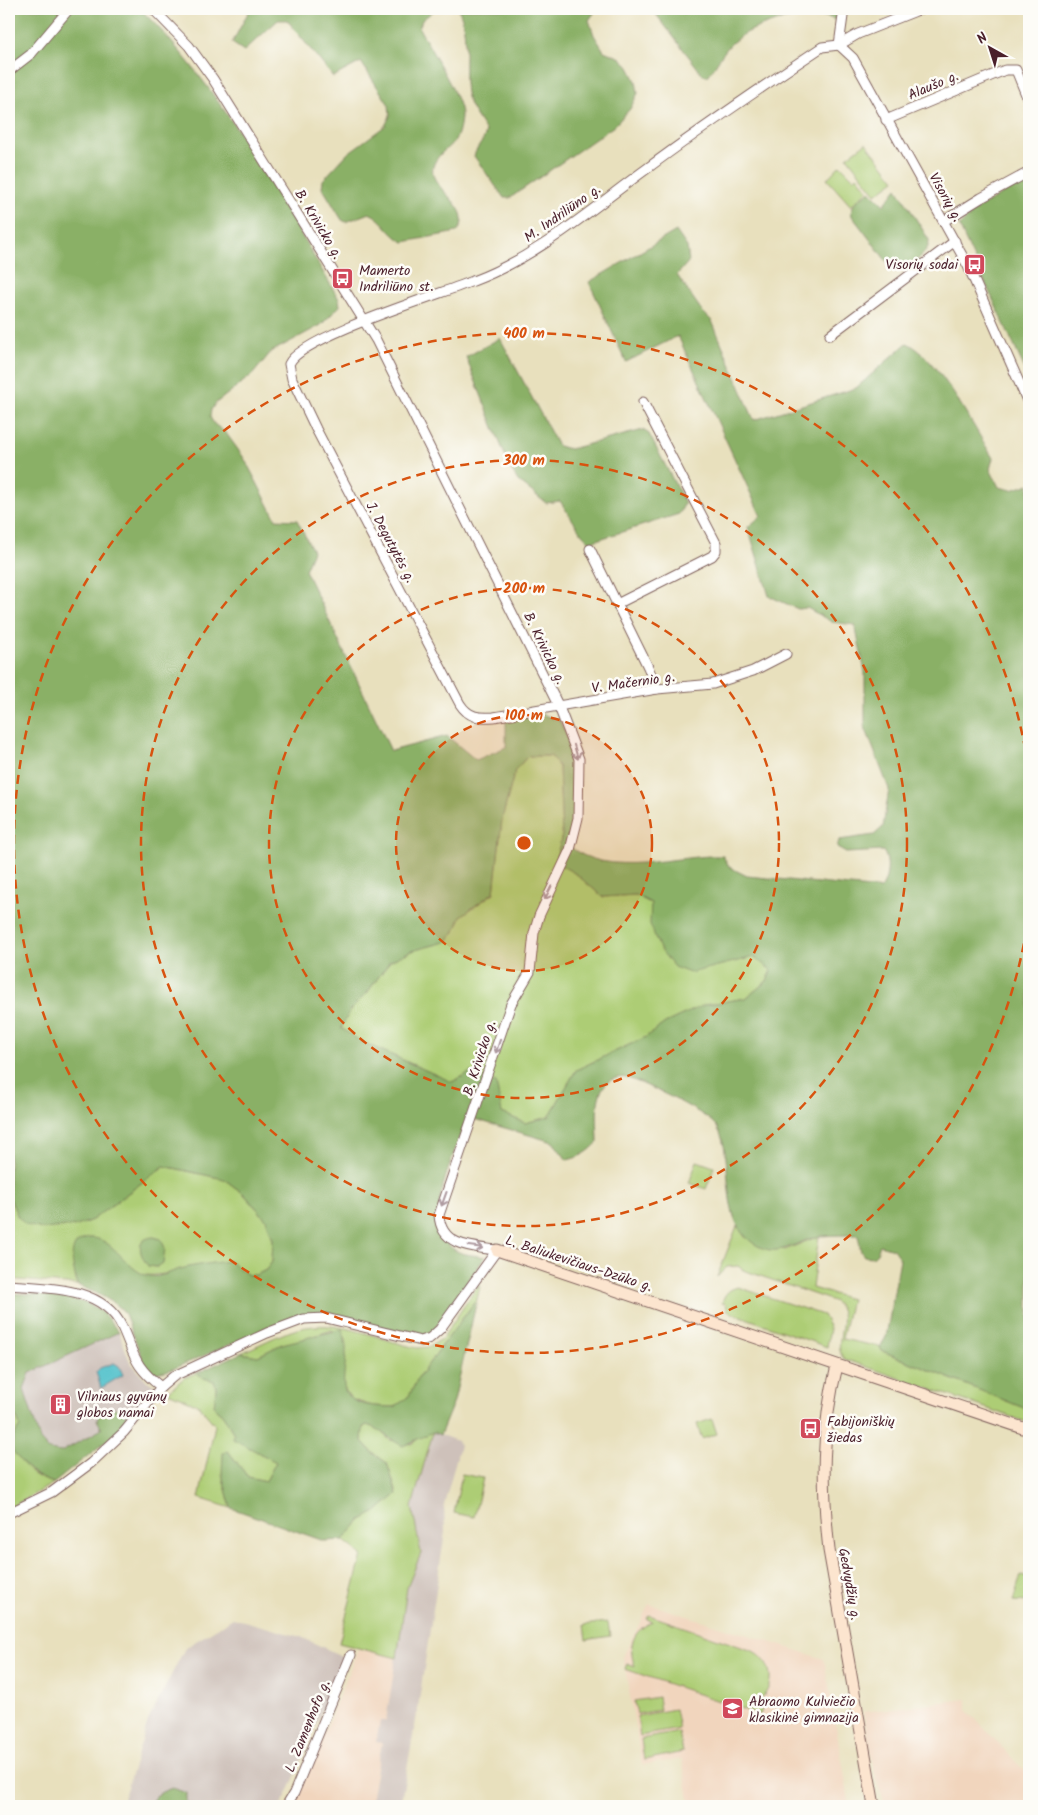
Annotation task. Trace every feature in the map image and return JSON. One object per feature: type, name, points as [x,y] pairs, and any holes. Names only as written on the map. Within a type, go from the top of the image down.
[{"type":"main road","name":"L. Baliukevičiaus-Dzūko g.","points":[[497,1250],[1029,1430]]},
{"type":"main road","name":"Gedvydžių g.","points":[[837,1366],[825,1423],[823,1489],[825,1513],[829,1550],[874,1806]]},
{"type":"street","points":[[9,71],[31,54],[69,9]]},
{"type":"street","name":"B. Krivicko g.","points":[[153,9],[189,46],[209,73],[364,320],[403,392],[559,707],[579,759],[580,800],[570,850],[539,916],[534,933],[530,972],[511,1004],[440,1209],[439,1221],[442,1228],[456,1243],[497,1250]]},
{"type":"street","points":[[839,45],[844,9]]},
{"type":"street","name":"M. Indriliūno g.","points":[[289,371],[291,358],[297,353],[364,320],[474,281],[531,252],[726,110],[822,47],[839,45],[858,34],[921,9]]},
{"type":"street","name":"Visorių g.","points":[[839,45],[853,58],[955,242],[1029,405]]},
{"type":"street","name":"Alaušo g.","points":[[886,120],[1005,70],[1016,70],[1029,102]]},
{"type":"street","points":[[944,222],[981,198],[1029,172]]},
{"type":"street","points":[[830,335],[955,242]]},
{"type":"street","name":"J. Degutytės g.","points":[[289,371],[316,429],[460,704],[469,715],[478,718]]},
{"type":"street","points":[[617,604],[712,556],[716,550],[716,543],[643,402]]},
{"type":"street","points":[[590,549],[657,689]]},
{"type":"street","name":"V. Mačernio g.","points":[[478,718],[559,707],[657,689],[669,690],[714,684],[753,671],[786,654]]},
{"type":"street","name":"L. Baliukevičiaus-Dzūko g.","points":[[161,1387],[184,1370],[267,1333],[304,1320],[326,1318],[412,1340],[426,1340],[440,1329],[497,1250]]},
{"type":"street","points":[[9,1285],[70,1291],[101,1303],[118,1318],[139,1367],[161,1387],[124,1432],[91,1463],[52,1492],[9,1513]]},
{"type":"street","name":"L. Zamenhofo g.","points":[[286,1806],[294,1793],[351,1655]]},
{"type":"shaded area","points":[[119,1332],[130,1362],[147,1381],[156,1386],[129,1418],[119,1408],[102,1429],[75,1446],[61,1452],[49,1450],[40,1440],[24,1389],[29,1373]]},
{"type":"shaded area","points":[[433,1432],[457,1441],[460,1445],[444,1505],[445,1532],[416,1720],[400,1806],[370,1806],[382,1743],[376,1742],[380,1721],[386,1721],[407,1588],[421,1553],[412,1507]]},
{"type":"shaded area","name":"Abraomo Kulviečio klasikinė gimnazija","points":[[649,1604],[824,1659],[850,1806],[690,1806],[682,1759],[642,1765],[623,1657]]},
{"type":"shaded area","points":[[233,1618],[301,1637],[344,1657],[281,1806],[121,1806],[149,1719],[185,1648]]},
{"type":"shaded area","points":[[358,1649],[397,1658],[386,1721],[380,1721],[382,1743],[370,1806],[290,1806],[310,1768]]},
{"type":"shaded area","points":[[967,1699],[967,1710],[1029,1776],[1029,1806],[884,1806],[873,1765],[863,1712]]},
{"type":"green space","points":[[9,9],[140,9],[169,39],[223,109],[272,185],[339,299],[340,306],[321,325],[271,352],[253,374],[216,403],[211,410],[210,417],[214,424],[226,433],[244,458],[276,519],[297,520],[313,551],[305,570],[391,751],[447,736],[476,760],[506,747],[506,720],[542,714],[560,721],[572,753],[576,782],[576,797],[568,845],[584,855],[602,861],[622,863],[723,856],[729,867],[747,876],[881,889],[887,870],[887,859],[883,851],[846,853],[837,848],[839,840],[874,835],[883,827],[889,789],[865,727],[865,672],[855,625],[832,622],[807,608],[798,609],[769,596],[748,527],[761,516],[678,336],[626,362],[589,282],[676,231],[687,247],[689,261],[677,275],[702,311],[712,321],[754,420],[856,388],[907,343],[918,350],[930,362],[966,412],[993,458],[990,469],[999,487],[1012,490],[1029,484],[1029,1410],[882,1351],[880,1347],[886,1337],[900,1259],[893,1249],[880,1245],[873,1257],[864,1256],[861,1252],[858,1235],[821,1236],[779,1250],[762,1248],[753,1243],[742,1232],[735,1219],[731,1204],[726,1155],[723,1140],[717,1127],[702,1114],[661,1092],[627,1078],[614,1079],[604,1086],[598,1106],[598,1142],[581,1156],[572,1159],[567,1160],[553,1142],[474,1119],[464,1125],[442,1191],[439,1226],[444,1240],[455,1250],[465,1254],[485,1257],[434,1330],[422,1337],[318,1312],[283,1322],[170,1370],[156,1373],[146,1367],[125,1314],[109,1300],[77,1285],[72,1254],[77,1243],[92,1238],[101,1240],[110,1245],[141,1273],[150,1276],[161,1275],[192,1266],[229,1261],[248,1275],[256,1275],[266,1270],[272,1262],[273,1239],[266,1219],[244,1194],[224,1179],[164,1166],[92,1220],[77,1226],[42,1229],[26,1225],[18,1217],[9,1196]],"holes":[[[528,756],[551,756],[559,767],[562,835],[555,862],[576,874],[603,897],[635,895],[651,903],[650,924],[660,949],[674,967],[690,973],[754,957],[771,970],[767,981],[746,998],[704,1005],[665,1023],[646,1037],[576,1070],[549,1117],[525,1123],[502,1113],[496,1083],[471,1072],[452,1082],[360,1041],[341,1028],[351,1009],[367,993],[390,961],[411,951],[445,942],[454,934],[461,916],[494,892],[502,819],[515,770]]]},
{"type":"green space","points":[[250,9],[436,9],[422,20],[419,28],[450,84],[461,114],[460,128],[455,140],[440,155],[433,169],[436,181],[454,202],[462,216],[462,224],[457,232],[404,242],[374,215],[369,213],[346,222],[342,220],[322,187],[323,180],[348,153],[385,126],[390,116],[389,105],[361,62],[333,77],[287,20],[278,20],[244,51],[232,43]]},
{"type":"green space","points":[[458,9],[597,9],[589,20],[594,35],[604,51],[621,58],[629,67],[636,81],[638,93],[630,109],[614,126],[510,198],[504,198],[474,156],[486,131],[467,98],[464,27]]},
{"type":"green space","points":[[652,9],[838,9],[835,20],[825,16],[812,15],[782,19],[742,35],[729,46],[708,76],[703,75]]},
{"type":"green space","points":[[866,143],[895,180],[876,194],[847,157]]},
{"type":"green space","points":[[840,165],[854,179],[857,176],[868,190],[851,206],[827,179]]},
{"type":"green space","points":[[1029,178],[1029,378],[959,226],[974,211]]},
{"type":"green space","points":[[897,188],[929,240],[923,255],[908,266],[898,270],[891,267],[852,216],[852,208],[856,202],[870,191],[884,205]]},
{"type":"green space","points":[[500,338],[558,446],[570,449],[643,430],[649,434],[685,503],[679,514],[590,542],[582,534],[560,501],[546,503],[518,481],[510,468],[466,357]]},
{"type":"green space","points":[[528,756],[551,756],[559,767],[562,835],[556,862],[576,874],[603,897],[635,895],[754,957],[771,970],[767,981],[746,998],[704,1005],[665,1023],[646,1037],[576,1070],[549,1117],[525,1123],[502,1113],[471,1072],[452,1082],[360,1041],[341,1028],[351,1009],[367,993],[390,961],[411,951],[445,942],[454,934],[461,916],[494,893],[502,819],[515,770]]},
{"type":"green space","points":[[697,1161],[714,1167],[706,1189],[689,1183]]},
{"type":"green space","points":[[164,1166],[224,1179],[244,1194],[266,1219],[273,1239],[272,1262],[266,1270],[256,1275],[248,1275],[229,1261],[170,1273],[148,1275],[137,1272],[126,1262],[91,1238],[77,1245],[74,1250],[73,1263],[77,1285],[9,1279],[9,1196],[18,1217],[76,1226],[92,1220]],"holes":[[[153,1237],[161,1239],[157,1267],[148,1266]]]},
{"type":"green space","points":[[737,1226],[745,1237],[785,1250],[819,1236],[812,1288],[851,1299],[842,1339],[880,1347],[882,1351],[1029,1410],[1029,1423],[844,1359],[839,1345],[842,1314],[839,1307],[833,1301],[743,1270],[738,1266],[727,1267],[717,1277]]},
{"type":"green space","points":[[153,1237],[161,1239],[165,1248],[163,1263],[157,1267],[148,1266],[142,1257],[140,1248],[143,1241]]},
{"type":"green space","points":[[478,1285],[480,1286],[476,1304],[474,1303],[418,1378],[409,1396],[395,1407],[372,1406],[351,1399],[342,1385],[346,1339],[332,1330],[282,1344],[258,1356],[241,1353],[286,1333],[314,1326],[340,1327],[417,1348],[429,1347],[442,1339]]},
{"type":"green space","points":[[738,1287],[823,1315],[830,1328],[827,1347],[729,1312],[725,1303],[722,1303],[723,1300],[727,1292]]},
{"type":"green space","points":[[9,1293],[52,1296],[84,1303],[101,1312],[119,1332],[30,1373],[24,1389],[40,1440],[49,1450],[61,1452],[102,1429],[97,1420],[101,1411],[106,1409],[116,1408],[129,1418],[111,1437],[54,1483],[29,1470],[11,1448],[14,1436],[20,1426],[17,1418],[9,1412]]},
{"type":"green space","points":[[474,1303],[476,1304],[454,1401],[440,1435],[433,1432],[403,1446],[372,1427],[367,1425],[363,1427],[362,1441],[373,1453],[387,1463],[397,1494],[376,1512],[361,1520],[343,1540],[324,1541],[231,1508],[222,1474],[223,1453],[228,1451],[248,1477],[266,1481],[276,1462],[233,1439],[234,1434],[223,1415],[214,1407],[216,1388],[214,1381],[203,1378],[197,1373],[241,1353],[258,1356],[282,1344],[342,1329],[346,1344],[344,1383],[346,1393],[354,1401],[370,1405],[395,1407],[409,1396],[418,1378]]},
{"type":"green space","points":[[197,1373],[203,1378],[214,1380],[216,1388],[214,1407],[223,1415],[234,1434],[276,1462],[266,1481],[248,1477],[228,1451],[222,1474],[231,1508],[199,1498],[215,1425],[198,1405],[168,1392],[184,1378]]},
{"type":"green space","points":[[9,1412],[17,1418],[20,1426],[14,1436],[22,1461],[30,1472],[54,1483],[9,1508]]},
{"type":"green space","points":[[712,1419],[717,1434],[702,1439],[697,1424]]},
{"type":"green space","points":[[367,1425],[377,1428],[390,1440],[411,1444],[422,1436],[433,1432],[412,1507],[421,1553],[407,1588],[397,1658],[339,1643],[362,1555],[343,1540],[361,1520],[376,1512],[397,1494],[387,1463],[373,1453],[362,1441],[363,1427]]},
{"type":"green space","points":[[462,1474],[483,1478],[474,1517],[454,1513]]},
{"type":"green space","points":[[1021,1575],[1029,1577],[1029,1602],[1013,1601]]},
{"type":"green space","points":[[649,1615],[753,1651],[761,1656],[769,1670],[770,1678],[766,1693],[752,1705],[762,1709],[760,1715],[625,1669],[627,1663],[635,1666],[632,1646],[636,1634],[646,1625],[653,1622],[647,1619]]},
{"type":"green space","points":[[608,1622],[610,1636],[586,1640],[584,1625]]},
{"type":"green space","points":[[658,1697],[660,1710],[637,1714],[634,1701]]},
{"type":"green space","points":[[675,1709],[679,1729],[640,1736],[637,1716]]},
{"type":"green space","points":[[679,1732],[683,1752],[644,1760],[641,1739]]},
{"type":"green space","points":[[173,1788],[186,1793],[186,1806],[149,1806],[159,1794]]},
{"type":"water","points":[[114,1363],[119,1366],[123,1375],[101,1388],[96,1372],[100,1368]]},
{"type":"place","name":"Visorių sodai","points":[[974,264]]},
{"type":"place","name":"Mamerto Indriliūno st.","points":[[343,278]]},
{"type":"place","name":"Vilniaus gyvūnų globos namai","points":[[61,1404]]},
{"type":"place","name":"Fabijoniškių žiedas","points":[[811,1429]]},
{"type":"place","name":"Abraomo Kulviečio klasikinė gimnazija","points":[[733,1709]]}]
